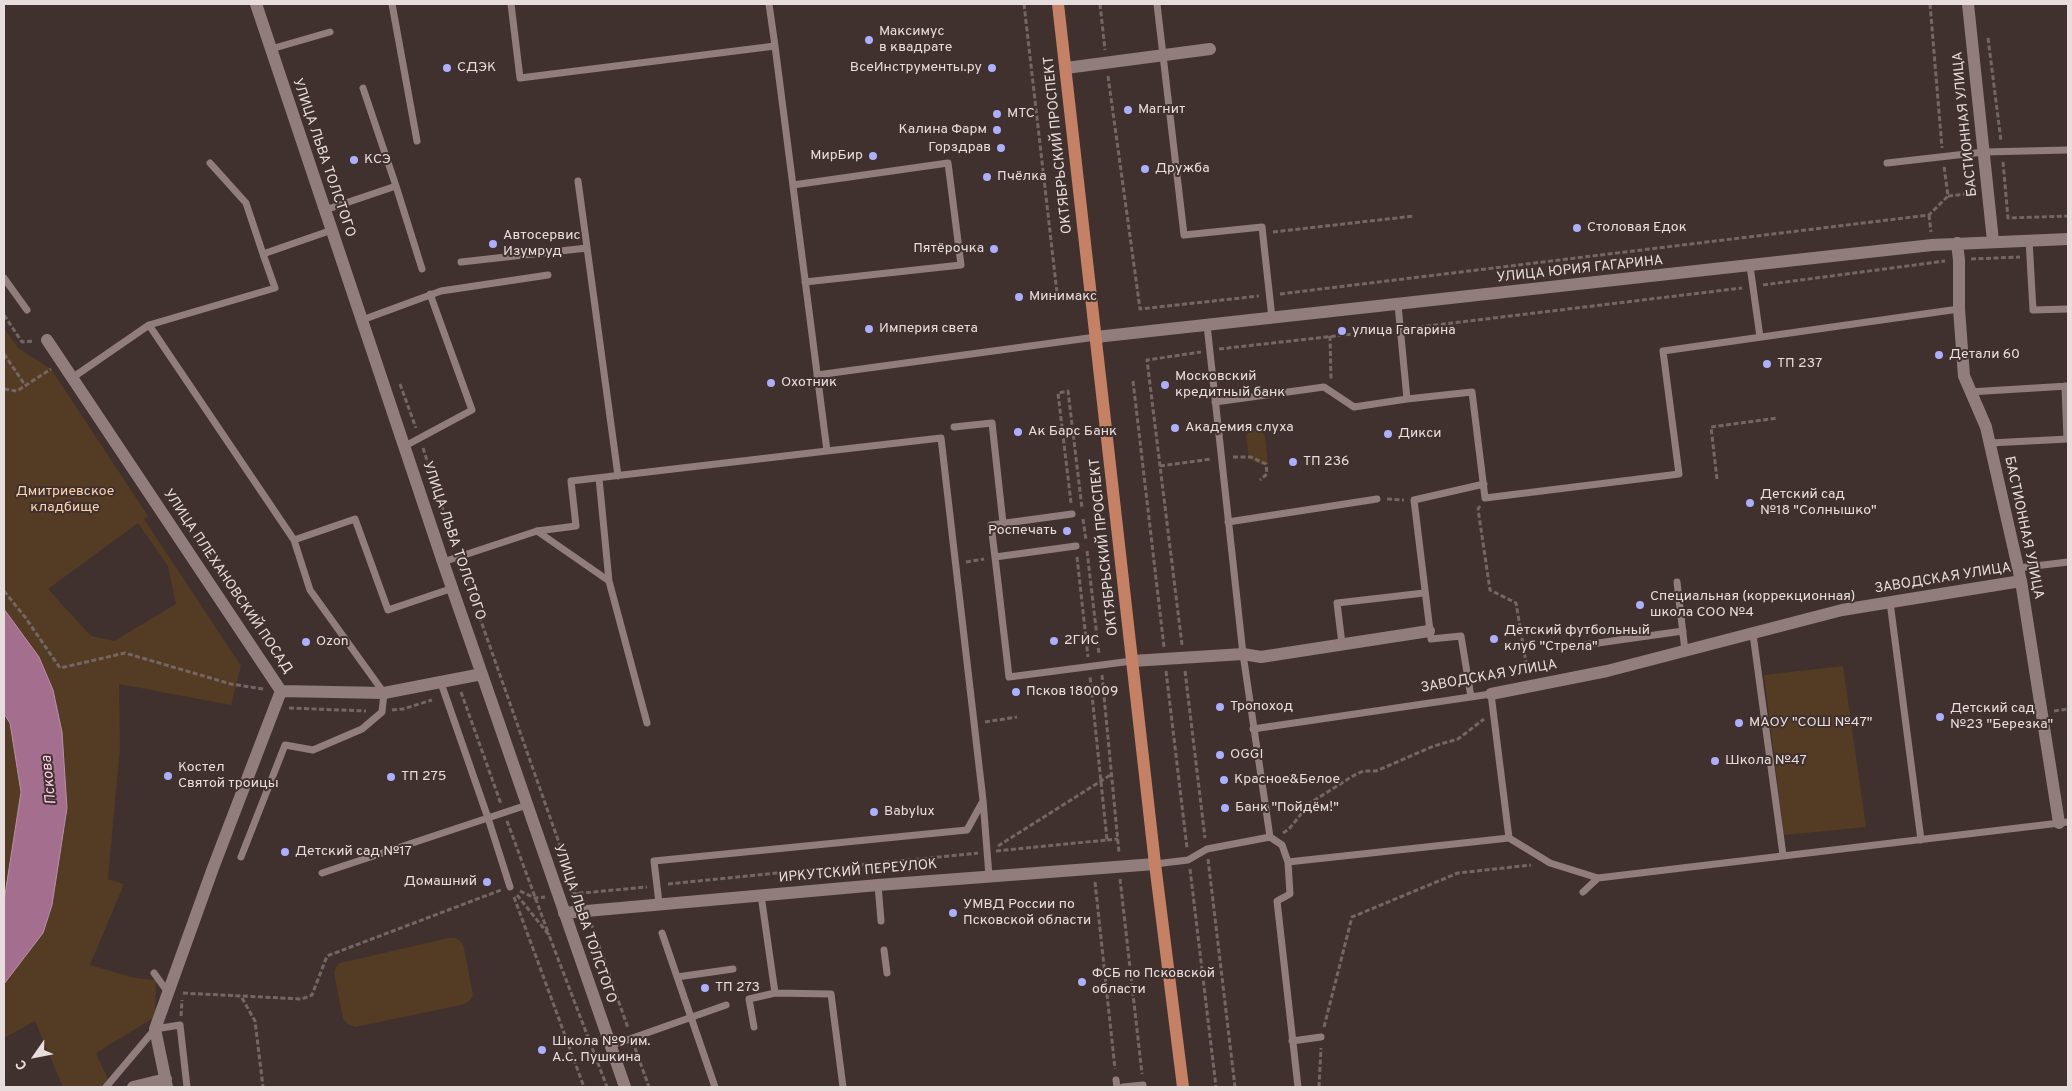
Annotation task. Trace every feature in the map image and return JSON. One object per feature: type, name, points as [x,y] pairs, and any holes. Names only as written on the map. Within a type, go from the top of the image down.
[{"type":"main road","name":"ОКТЯБРЬСКИЙ ПРОСПЕКТ","points":[[1058,4],[1182,1087]]},
{"type":"street","name":"УЛИЦА ЛЬВА ТОЛСТОГО","points":[[256,4],[482,674],[625,1087]]},
{"type":"street","name":"БАСТИОННАЯ УЛИЦА","points":[[1968,4],[1993,242]]},
{"type":"street","points":[[1066,68],[1210,49]]},
{"type":"street","name":"УЛИЦА ЮРИЯ ГАГАРИНА","points":[[1096,337],[1957,243],[2068,239]]},
{"type":"street","name":"БАСТИОННАЯ УЛИЦА","points":[[1957,243],[1964,376],[1969,392],[1986,427],[2021,581],[2064,823]]},
{"type":"street","name":"УЛИЦА ПЛЕХАНОВСКИЙ ПОСАД","points":[[47,340],[281,691],[155,1029]]},
{"type":"street","name":"ЗАВОДСКАЯ УЛИЦА","points":[[1492,700],[1530,687],[1607,671],[1842,610],[2021,581]]},
{"type":"street","points":[[1132,661],[1243,654],[1261,657],[1429,631]]},
{"type":"street","points":[[281,691],[384,693],[443,689],[482,674]]},
{"type":"street","name":"ИРКУТСКИЙ ПЕРЕУЛОК","points":[[564,913],[659,903],[1155,864]]},
{"type":"street","points":[[133,1087],[166,1083],[155,1029]]},
{"type":"lane","points":[[392,4],[417,141]]},
{"type":"lane","points":[[511,4],[520,78],[775,46]]},
{"type":"lane","points":[[769,4],[827,451]]},
{"type":"lane","points":[[1157,4],[1184,234],[1262,227],[1272,318]]},
{"type":"lane","points":[[271,49],[330,32]]},
{"type":"lane","points":[[363,88],[422,269]]},
{"type":"lane","points":[[1887,162],[1984,152],[2068,150]]},
{"type":"lane","points":[[793,185],[948,162],[960,265],[805,282]]},
{"type":"lane","points":[[72,378],[149,325],[275,288],[246,203],[210,163]]},
{"type":"lane","points":[[578,181],[618,476]]},
{"type":"lane","points":[[325,210],[396,186]]},
{"type":"lane","points":[[263,254],[332,230]]},
{"type":"lane","points":[[2029,240],[2033,310],[2068,309]]},
{"type":"lane","points":[[461,262],[587,248]]},
{"type":"lane","points":[[1750,266],[1760,337]]},
{"type":"lane","points":[[362,320],[441,290],[548,275]]},
{"type":"lane","points":[[4,278],[27,310]]},
{"type":"lane","points":[[405,446],[472,410],[430,294]]},
{"type":"lane","points":[[1398,305],[1407,399]]},
{"type":"lane","points":[[1216,402],[1324,387],[1354,407],[1472,392],[1485,498],[1679,474],[1663,351],[1959,309]]},
{"type":"lane","points":[[149,325],[294,540],[310,590],[384,693],[382,712],[362,729],[313,750],[285,745],[241,857]]},
{"type":"lane","points":[[1207,326],[1243,654],[1253,728],[1272,838]]},
{"type":"lane","points":[[817,375],[1096,337]]},
{"type":"lane","points":[[1969,392],[2066,386],[2068,439],[1990,443]]},
{"type":"lane","points":[[954,427],[992,423],[1003,523]]},
{"type":"lane","points":[[444,562],[538,531],[576,526],[571,481],[941,438],[983,800],[989,876]]},
{"type":"lane","points":[[599,478],[609,581],[647,723]]},
{"type":"lane","points":[[1471,697],[1461,636],[1430,639],[1414,500],[1484,484]]},
{"type":"lane","points":[[1228,522],[1377,499]]},
{"type":"lane","points":[[1072,514],[991,525],[1009,678],[1132,661]]},
{"type":"lane","points":[[294,540],[355,519],[388,610],[453,588]]},
{"type":"lane","points":[[538,531],[609,581]]},
{"type":"lane","points":[[995,557],[1076,546]]},
{"type":"lane","points":[[2018,568],[2068,562]]},
{"type":"lane","points":[[1677,582],[1685,651]]},
{"type":"lane","points":[[1342,644],[1337,603],[1424,593]]},
{"type":"lane","points":[[1890,602],[1921,840]]},
{"type":"lane","points":[[1584,645],[1683,631]]},
{"type":"lane","points":[[1752,634],[1783,855]]},
{"type":"lane","points":[[443,689],[510,887]]},
{"type":"lane","name":"ЗАВОДСКАЯ УЛИЦА","points":[[1253,728],[1471,697],[1492,700]]},
{"type":"lane","points":[[1492,700],[1510,838]]},
{"type":"lane","points":[[659,903],[654,861],[968,830],[983,800]]},
{"type":"lane","points":[[322,873],[527,805]]},
{"type":"lane","points":[[1288,862],[1510,838],[1550,862],[1598,878],[2064,823]]},
{"type":"lane","points":[[1155,864],[1188,860],[1207,849],[1272,838],[1282,845],[1288,862],[1290,894],[1277,901],[1298,1087]]},
{"type":"lane","points":[[1583,892],[1598,878]]},
{"type":"lane","points":[[878,885],[881,921]]},
{"type":"lane","points":[[761,895],[775,993]]},
{"type":"lane","points":[[662,933],[715,1087]]},
{"type":"lane","points":[[884,950],[887,973]]},
{"type":"lane","points":[[677,978],[733,969]]},
{"type":"lane","points":[[154,973],[168,991]]},
{"type":"lane","points":[[754,1028],[749,999],[775,993],[831,994],[843,1087]]},
{"type":"lane","points":[[610,1046],[691,1019],[726,1005]]},
{"type":"lane","points":[[106,1087],[155,1029],[180,1025],[187,1087]]},
{"type":"lane","points":[[1292,1041],[1321,1037]]},
{"type":"lane","points":[[1123,1087],[1143,1085]]},
{"type":"path","points":[[1024,4],[1057,293],[1036,296]]},
{"type":"path","points":[[1100,4],[1140,308],[1270,295],[1929,215],[1948,196],[1930,4]]},
{"type":"path","points":[[1987,33],[2008,218],[2068,216]]},
{"type":"path","points":[[1263,233],[1414,216]]},
{"type":"path","points":[[1235,1087],[1147,360],[1210,350],[1401,329],[1934,262],[2030,257]]},
{"type":"path","points":[[4,315],[22,342],[47,340]]},
{"type":"path","points":[[1330,336],[1332,392]]},
{"type":"path","points":[[4,354],[25,385]]},
{"type":"path","points":[[4,390],[17,391],[51,370],[60,360]]},
{"type":"path","points":[[1133,381],[1216,1087]]},
{"type":"path","points":[[1072,514],[1058,393],[1068,391],[1101,665],[1118,839],[1120,880],[1143,1085]]},
{"type":"path","points":[[1717,479],[1711,427],[1778,418]]},
{"type":"path","points":[[1485,498],[1478,509],[1490,590],[1516,603],[1530,687]]},
{"type":"path","points":[[1377,499],[1414,500]]},
{"type":"path","points":[[1076,546],[1107,840]]},
{"type":"path","points":[[4,591],[25,617],[60,668],[125,654],[231,684],[281,691]]},
{"type":"path","points":[[283,708],[382,712],[403,709],[443,689]]},
{"type":"path","points":[[1272,838],[1289,829],[1310,803],[1363,771],[1376,771],[1434,746],[1458,739],[1483,720],[1492,700]]},
{"type":"path","points":[[987,721],[1017,717]]},
{"type":"path","points":[[988,852],[1112,774]]},
{"type":"path","points":[[182,994],[302,999],[312,995],[327,956],[510,887],[536,898],[1118,839]]},
{"type":"path","points":[[1319,1087],[1321,1037],[1352,917],[1458,873],[1550,862]]},
{"type":"path","points":[[1094,869],[1116,1084]]},
{"type":"path","points":[[510,887],[584,1087]]},
{"type":"path","points":[[510,887],[549,935],[607,1087]]},
{"type":"path","points":[[591,921],[649,1087]]},
{"type":"path","points":[[180,1025],[182,994],[186,985]]},
{"type":"path","points":[[242,997],[255,1021],[262,1087]]},
{"type":"green space","name":"Дмитриевское кладбище","points":[[4,328],[18,348],[51,369],[148,516],[144,519],[241,666],[231,705],[119,684],[120,748],[108,879],[124,884],[90,965],[135,978],[156,980],[155,1017],[96,1053],[111,1087],[63,1087],[35,1021],[4,1038],[4,984],[43,933],[52,905],[67,808],[39,657],[4,609]],"holes":[[[138,523],[168,566],[176,604],[114,641],[91,636],[48,589]]]},
{"type":"green space","points":[[1256,426],[1265,436],[1268,464],[1262,465],[1249,459],[1246,435]]},
{"type":"green space","points":[[1843,666],[1866,827],[1784,835],[1764,675]]},
{"type":"green space","points":[[4,714],[10,723],[21,792],[4,901]]},
{"type":"green space","points":[[456,938],[464,948],[473,996],[468,1002],[355,1027],[343,1019],[334,973],[340,963]]},
{"type":"water","name":"Пскова","points":[[4,609],[39,657],[53,690],[62,732],[67,808],[52,905],[43,933],[4,984],[4,901],[21,792],[10,723],[4,714]]},
{"type":"place","name":"Максимус в квадрате","points":[[869,40]]},
{"type":"place","name":"СДЭК","points":[[447,68]]},
{"type":"place","name":"ВсеИнструменты.ру","points":[[992,68]]},
{"type":"place","name":"Магнит","points":[[1128,110]]},
{"type":"place","name":"МТС","points":[[997,114]]},
{"type":"place","name":"Калина Фарм","points":[[997,130]]},
{"type":"place","name":"Горздрав","points":[[1001,148]]},
{"type":"place","name":"МирБир","points":[[873,156]]},
{"type":"place","name":"КСЭ","points":[[354,160]]},
{"type":"place","name":"Дружба","points":[[1145,169]]},
{"type":"place","name":"Пчёлка","points":[[987,177]]},
{"type":"place","name":"Столовая Едок","points":[[1577,228]]},
{"type":"place","name":"Автосервис Изумруд","points":[[493,244]]},
{"type":"place","name":"Пятёрочка","points":[[994,249]]},
{"type":"place","name":"Минимакс","points":[[1019,297]]},
{"type":"place","name":"Империя света","points":[[869,329]]},
{"type":"place","name":"улица Гагарина","points":[[1342,331]]},
{"type":"place","name":"Детали 60","points":[[1939,355]]},
{"type":"place","name":"ТП 237","points":[[1767,364]]},
{"type":"place","name":"Охотник","points":[[771,383]]},
{"type":"place","name":"Московский кредитный банк","points":[[1165,385]]},
{"type":"place","name":"Академия слуха","points":[[1175,428]]},
{"type":"place","name":"Ак Барс Банк","points":[[1018,432]]},
{"type":"place","name":"Дикси","points":[[1388,434]]},
{"type":"place","name":"ТП 236","points":[[1293,462]]},
{"type":"place","name":"Детский сад №18 \"Солнышко\"","points":[[1750,503]]},
{"type":"place","name":"Роспечать","points":[[1067,531]]},
{"type":"place","name":"Специальная (коррекционная) школа СОО №4","points":[[1640,605]]},
{"type":"place","name":"Детский футбольный клуб \"Стрела\"","points":[[1494,639]]},
{"type":"place","name":"2ГИС","points":[[1054,641]]},
{"type":"place","name":"Ozon","points":[[306,642]]},
{"type":"place","name":"Псков 180009","points":[[1016,692]]},
{"type":"place","name":"Тропоход","points":[[1220,707]]},
{"type":"place","name":"Детский сад №23 \"Березка\"","points":[[1940,717]]},
{"type":"place","name":"МАОУ \"СОШ №47\"","points":[[1739,723]]},
{"type":"place","name":"OGGI","points":[[1220,755]]},
{"type":"place","name":"Школа №47","points":[[1715,761]]},
{"type":"place","name":"Костел Святой троицы","points":[[168,776]]},
{"type":"place","name":"ТП 275","points":[[391,777]]},
{"type":"place","name":"Красное&Белое","points":[[1224,780]]},
{"type":"place","name":"Банк \"Пойдём!\"","points":[[1225,808]]},
{"type":"place","name":"Babylux","points":[[874,812]]},
{"type":"place","name":"Детский сад №17","points":[[285,852]]},
{"type":"place","name":"Домашний","points":[[487,882]]},
{"type":"place","name":"УМВД России по Псковской области","points":[[953,913]]},
{"type":"place","name":"ФСБ по Псковской области","points":[[1082,982]]},
{"type":"place","name":"ТП 273","points":[[705,988]]},
{"type":"place","name":"Школа №9 им. А.С. Пушкина","points":[[542,1050]]}]
